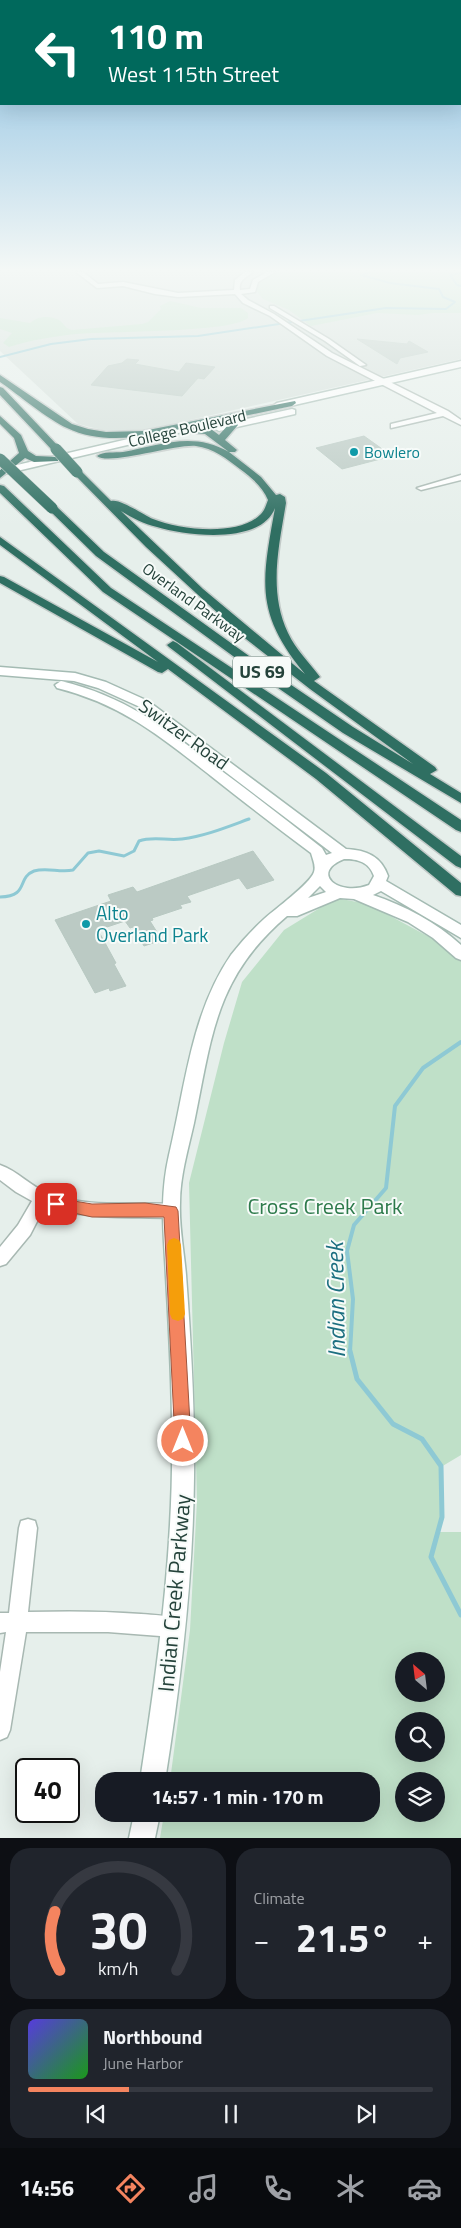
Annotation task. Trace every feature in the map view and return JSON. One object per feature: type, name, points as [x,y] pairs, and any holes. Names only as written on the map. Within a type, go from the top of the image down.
[{"type":"highway","points":[[0,378],[69,426],[86,432],[106,435],[143,434],[292,403]]},
{"type":"highway","points":[[0,390],[56,454],[77,472],[124,521],[191,585],[278,658],[461,793]]},
{"type":"highway","points":[[0,419],[18,437],[24,453],[34,459],[56,454]]},
{"type":"highway","points":[[220,440],[232,425]]},
{"type":"highway","points":[[185,429],[208,431],[279,493],[281,503],[269,574],[270,597],[273,610],[282,634],[300,662],[339,703]]},
{"type":"highway","points":[[87,482],[134,515],[159,525],[189,531],[216,532],[241,528],[262,519],[272,505],[272,495],[264,486],[225,452],[211,446],[195,443],[176,444],[113,457],[102,456]]},
{"type":"highway","points":[[1,475],[24,453]]},
{"type":"highway","name":"Overland Parkway","points":[[0,459],[100,554],[252,664],[348,730],[461,799]]},
{"type":"highway","name":"Overland Parkway","points":[[0,488],[80,567],[107,590],[461,827]]},
{"type":"highway","points":[[3,542],[342,792],[461,891]]},
{"type":"highway","points":[[0,579],[129,650],[192,689],[212,695]]},
{"type":"highway","points":[[107,590],[143,623],[461,863]]},
{"type":"main road","name":"College Boulevard","points":[[1,475],[56,454],[185,429],[461,364]]},
{"type":"main road","name":"College Boulevard","points":[[1,475],[18,476],[461,372]]},
{"type":"main road","name":"Switzer Road","points":[[0,671],[31,676],[72,687],[109,700],[132,711],[317,851],[321,870],[329,889],[338,893]]},
{"type":"main road","name":"Switzer Road","points":[[0,679],[31,676],[75,677],[115,690],[156,711],[343,854],[361,856],[376,864],[381,876],[379,882]]},
{"type":"main road","points":[[190,754],[204,747]]},
{"type":"main road","points":[[321,870],[328,860],[343,854]]},
{"type":"main road","name":"Indian Creek Parkway","points":[[153,1772],[167,1687],[180,1553],[183,1478],[182,1405],[171,1211],[171,1195],[177,1159],[197,1068],[214,1006],[227,975],[248,946],[274,919],[309,891],[321,870]]},
{"type":"main road","points":[[358,895],[374,888],[379,882],[461,932]]},
{"type":"main road","points":[[338,893],[358,895],[383,904],[416,920],[448,941],[461,954]]},
{"type":"main road","name":"Indian Creek Parkway","points":[[274,919],[338,893]]},
{"type":"main road","points":[[142,1838],[145,1822]]},
{"type":"street","points":[[334,358],[445,413],[461,423]]},
{"type":"street","points":[[350,358],[376,375],[381,382]]},
{"type":"street","points":[[394,426],[445,413]]},
{"type":"street","points":[[421,488],[461,477]]},
{"type":"street","points":[[0,1171],[12,1182],[56,1204],[92,1210],[145,1209],[171,1211]]},
{"type":"street","points":[[0,1259],[24,1230],[42,1198]]},
{"type":"street","points":[[0,1730],[9,1622],[28,1528]]},
{"type":"street","points":[[9,1622],[40,1620],[135,1622],[173,1627]]},
{"type":"shaded area","points":[[7,358],[461,358],[142,430],[102,430],[78,424]]},
{"type":"green space","name":"Cross Creek Park","points":[[336,898],[368,904],[448,947],[461,960],[461,1455],[441,1467],[442,1517],[438,1532],[461,1532],[461,1838],[160,1838],[163,1822],[380,1822],[380,1772],[171,1772],[190,1630],[197,1501],[189,1183],[224,1043],[242,982],[284,930]]},
{"type":"building","points":[[387,358],[401,358],[397,364]]},
{"type":"building","points":[[127,359],[139,360],[135,364],[179,372],[186,363],[215,367],[204,379],[198,378],[182,396],[91,385],[108,366],[122,363]]},
{"type":"building","name":"Bowlero","points":[[364,436],[392,456],[342,469],[316,448]]},
{"type":"building","name":"Alto Overland Park","points":[[253,851],[274,880],[247,889],[239,878],[187,896],[191,902],[180,905],[182,908],[152,918],[153,920],[150,921],[162,940],[144,946],[133,927],[130,928],[125,921],[98,930],[126,986],[110,991],[109,988],[95,993],[55,920],[111,901],[108,895],[133,887],[137,892]]},
{"type":"waterway","points":[[0,897],[15,894],[25,878],[34,871],[73,870],[88,853],[99,851],[124,856],[134,851],[139,841],[191,838],[249,819]]},
{"type":"waterway","name":"Indian Creek","points":[[350,1351],[353,1299],[347,1251],[354,1225],[386,1188],[395,1106],[423,1068],[461,1042]]},
{"type":"waterway","name":"Indian Creek","points":[[350,1351],[357,1379],[393,1424],[422,1439],[441,1466],[442,1517],[431,1557],[461,1615]]},
{"type":"slow traffic","points":[[174,1245],[178,1314]]},
{"type":"place","name":"Bowlero","points":[[354,452]]},
{"type":"place","name":"Alto Overland Park","points":[[86,924]]},
{"type":"route","points":[[56,1204],[92,1210],[123,1211],[145,1209],[171,1211],[183,1441]]}]
